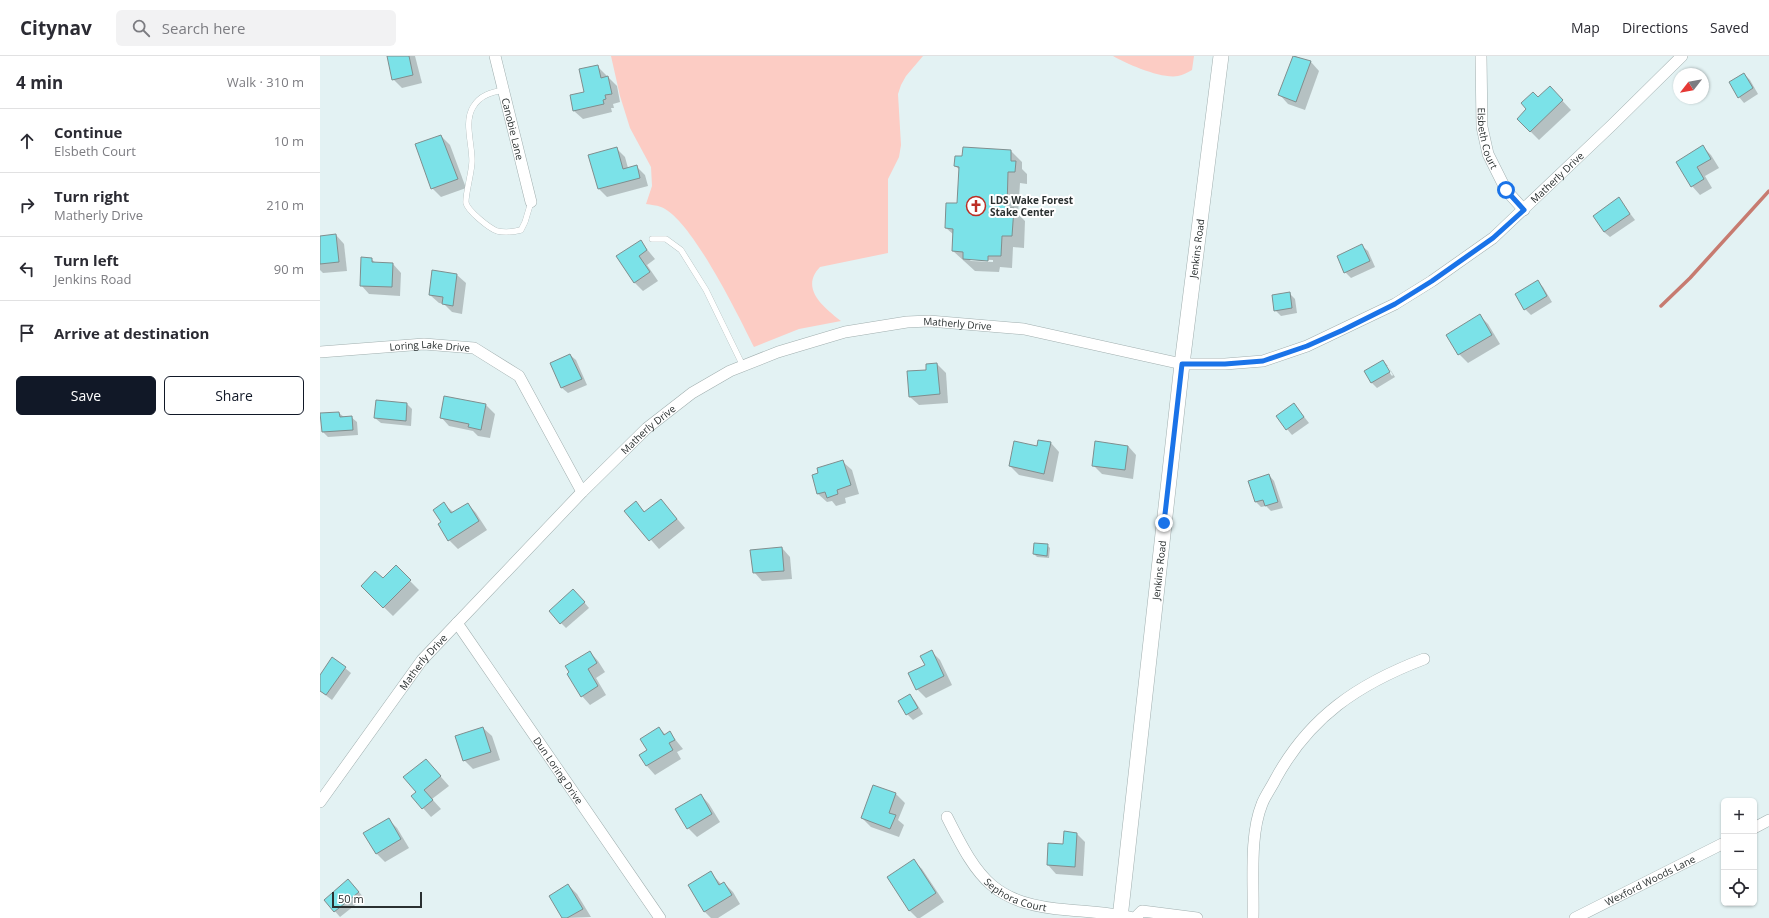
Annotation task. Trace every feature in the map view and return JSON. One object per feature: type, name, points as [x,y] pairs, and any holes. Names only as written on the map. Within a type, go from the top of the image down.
[{"type":"street","name":"Canobie Lane","points":[[495,56],[530,202]]},
{"type":"street","name":"Jenkins Road","points":[[1127,917],[1182,364],[1221,56]]},
{"type":"street","name":"Elsbeth Court","points":[[1482,56],[1482,127],[1488,154],[1506,190],[1524,210]]},
{"type":"street","name":"Matherly Drive","points":[[320,802],[422,660],[456,623],[582,492],[647,428],[692,393],[730,371],[778,352],[845,332],[907,322],[929,321],[1024,329],[1182,364],[1225,364],[1263,361],[1307,346],[1395,304],[1432,281],[1493,238],[1524,210],[1682,56]]},
{"type":"street","name":"Loring Lake Drive","points":[[320,352],[424,344],[474,348],[519,376],[582,492]]},
{"type":"street","name":"Dun Loring Drive","points":[[456,623],[660,918]]},
{"type":"street","points":[[1253,918],[1254,841],[1262,804],[1285,761],[1315,725],[1350,695],[1398,669],[1424,659]]},
{"type":"street","name":"Sephora Court","points":[[947,817],[959,841],[978,872],[988,883],[1006,895],[1043,907],[1127,917]]},
{"type":"street","points":[[1757,826],[1769,820]]},
{"type":"street","name":"Wexford Woods Lane","points":[[1575,918],[1721,845]]},
{"type":"street","points":[[1127,917],[1142,911],[1197,918]]},
{"type":"lane","points":[[504,90],[491,93],[479,99],[472,107],[469,120],[472,161],[471,178],[466,202],[468,210],[481,220],[496,230],[510,232],[521,230],[525,222],[530,202]]},
{"type":"lane","points":[[652,240],[666,239],[681,250],[706,290],[743,366]]},
{"type":"shaded area","points":[[611,56],[923,56],[906,76],[898,94],[901,145],[899,157],[888,179],[888,253],[820,267],[814,275],[812,283],[813,290],[817,297],[828,310],[841,321],[799,329],[754,347],[726,292],[700,248],[686,229],[673,215],[661,207],[646,204],[652,186],[651,167],[630,128],[620,96]]},
{"type":"shaded area","points":[[1113,56],[1194,56],[1192,70],[1180,76],[1171,76],[1144,70]]},
{"type":"building","points":[[387,56],[409,56],[413,75],[392,80]]},
{"type":"building","points":[[1293,56],[1311,61],[1296,102],[1278,95]]},
{"type":"building","points":[[598,65],[601,78],[608,76],[612,94],[605,95],[606,99],[603,100],[604,104],[573,111],[570,95],[584,92],[579,69]]},
{"type":"building","points":[[1744,73],[1753,88],[1738,98],[1729,82]]},
{"type":"building","points":[[1550,86],[1563,100],[1530,132],[1517,119],[1526,109],[1521,103],[1533,92],[1538,97]]},
{"type":"building","points":[[441,135],[458,179],[431,189],[415,144]]},
{"type":"building","points":[[1703,145],[1711,159],[1697,167],[1704,179],[1691,187],[1676,162]]},
{"type":"building","points":[[617,147],[623,169],[637,165],[640,178],[598,189],[588,155]]},
{"type":"building","name":"LDS Wake Forest Stake Center","points":[[963,147],[1011,150],[1011,161],[1016,161],[1015,172],[1008,172],[1007,208],[1014,208],[1012,236],[1002,236],[1001,256],[988,256],[988,261],[963,259],[963,252],[952,251],[953,229],[945,228],[946,203],[957,203],[959,167],[954,166],[955,156],[962,156]]},
{"type":"building","points":[[1619,197],[1630,214],[1604,232],[1593,216]]},
{"type":"building","points":[[336,234],[339,262],[320,264],[320,236]]},
{"type":"building","points":[[641,240],[647,250],[639,256],[650,272],[634,283],[616,256]]},
{"type":"building","points":[[1362,244],[1370,261],[1344,273],[1337,256]]},
{"type":"building","points":[[361,257],[372,258],[372,262],[393,263],[392,287],[360,286]]},
{"type":"building","points":[[432,270],[457,274],[453,306],[442,304],[443,297],[429,295]]},
{"type":"building","points":[[1538,280],[1547,296],[1524,310],[1515,294]]},
{"type":"building","points":[[1290,292],[1292,308],[1274,311],[1272,295]]},
{"type":"building","points":[[1480,314],[1492,335],[1458,355],[1446,335]]},
{"type":"building","points":[[570,354],[582,379],[561,388],[550,363]]},
{"type":"building","points":[[1383,360],[1390,372],[1371,383],[1364,371]]},
{"type":"building","points":[[937,363],[940,394],[909,397],[907,371],[926,370],[926,364]]},
{"type":"building","points":[[444,396],[486,404],[481,430],[468,427],[469,424],[440,418]]},
{"type":"building","points":[[376,400],[407,403],[406,421],[374,418]]},
{"type":"building","points":[[1294,403],[1304,417],[1286,430],[1276,416]]},
{"type":"building","points":[[339,412],[340,417],[352,416],[353,430],[322,432],[320,413]]},
{"type":"building","points":[[1038,440],[1051,442],[1044,474],[1009,466],[1014,441],[1037,446]]},
{"type":"building","points":[[1095,441],[1128,446],[1125,470],[1092,466]]},
{"type":"building","points":[[843,460],[851,485],[837,490],[838,494],[827,498],[825,492],[817,494],[812,475],[818,473],[817,468]]},
{"type":"building","points":[[1269,474],[1278,502],[1265,506],[1263,500],[1255,502],[1248,481]]},
{"type":"building","points":[[661,499],[677,519],[649,541],[624,511],[636,501],[644,512]]},
{"type":"building","points":[[444,502],[451,513],[468,503],[479,521],[448,541],[438,524],[441,522],[433,510]]},
{"type":"building","points":[[1034,543],[1048,544],[1047,556],[1033,554]]},
{"type":"building","points":[[782,547],[784,571],[753,573],[750,550]]},
{"type":"building","points":[[396,565],[411,580],[383,608],[361,586],[375,571],[383,578]]},
{"type":"building","points":[[573,589],[585,602],[560,624],[549,611]]},
{"type":"building","points":[[932,650],[944,676],[916,690],[908,673],[925,665],[920,656]]},
{"type":"building","points":[[590,651],[597,663],[588,669],[598,686],[581,697],[567,674],[569,672],[565,666]]},
{"type":"building","points":[[332,657],[346,667],[326,695],[320,691],[320,675]]},
{"type":"building","points":[[910,694],[918,708],[906,715],[898,701]]},
{"type":"building","points":[[483,727],[491,752],[463,761],[455,736]]},
{"type":"building","points":[[659,727],[664,735],[670,731],[675,740],[669,743],[673,750],[646,766],[639,755],[647,750],[640,739]]},
{"type":"building","points":[[426,759],[441,776],[424,790],[433,800],[422,809],[411,796],[416,792],[403,777]]},
{"type":"building","points":[[873,785],[896,793],[889,813],[896,815],[890,829],[861,818]]},
{"type":"building","points":[[701,794],[712,814],[687,829],[675,809]]},
{"type":"building","points":[[389,818],[401,839],[376,854],[363,833]]},
{"type":"building","points":[[1064,831],[1077,833],[1075,867],[1047,865],[1048,843],[1063,844]]},
{"type":"building","points":[[914,859],[936,893],[909,911],[887,877]]},
{"type":"building","points":[[711,871],[719,885],[724,882],[732,895],[704,912],[688,885]]},
{"type":"building","points":[[348,879],[359,892],[334,912],[324,900]]},
{"type":"building","points":[[568,884],[583,909],[567,918],[562,918],[549,896]]},
{"type":"waterway","points":[[1661,306],[1690,278],[1769,191]]},
{"type":"place","name":"LDS Wake Forest Stake Center","points":[[976,206]]},
{"type":"route","points":[[1164,523],[1182,364],[1225,364],[1263,361],[1307,346],[1395,304],[1432,281],[1493,238],[1524,210],[1506,190]]}]
